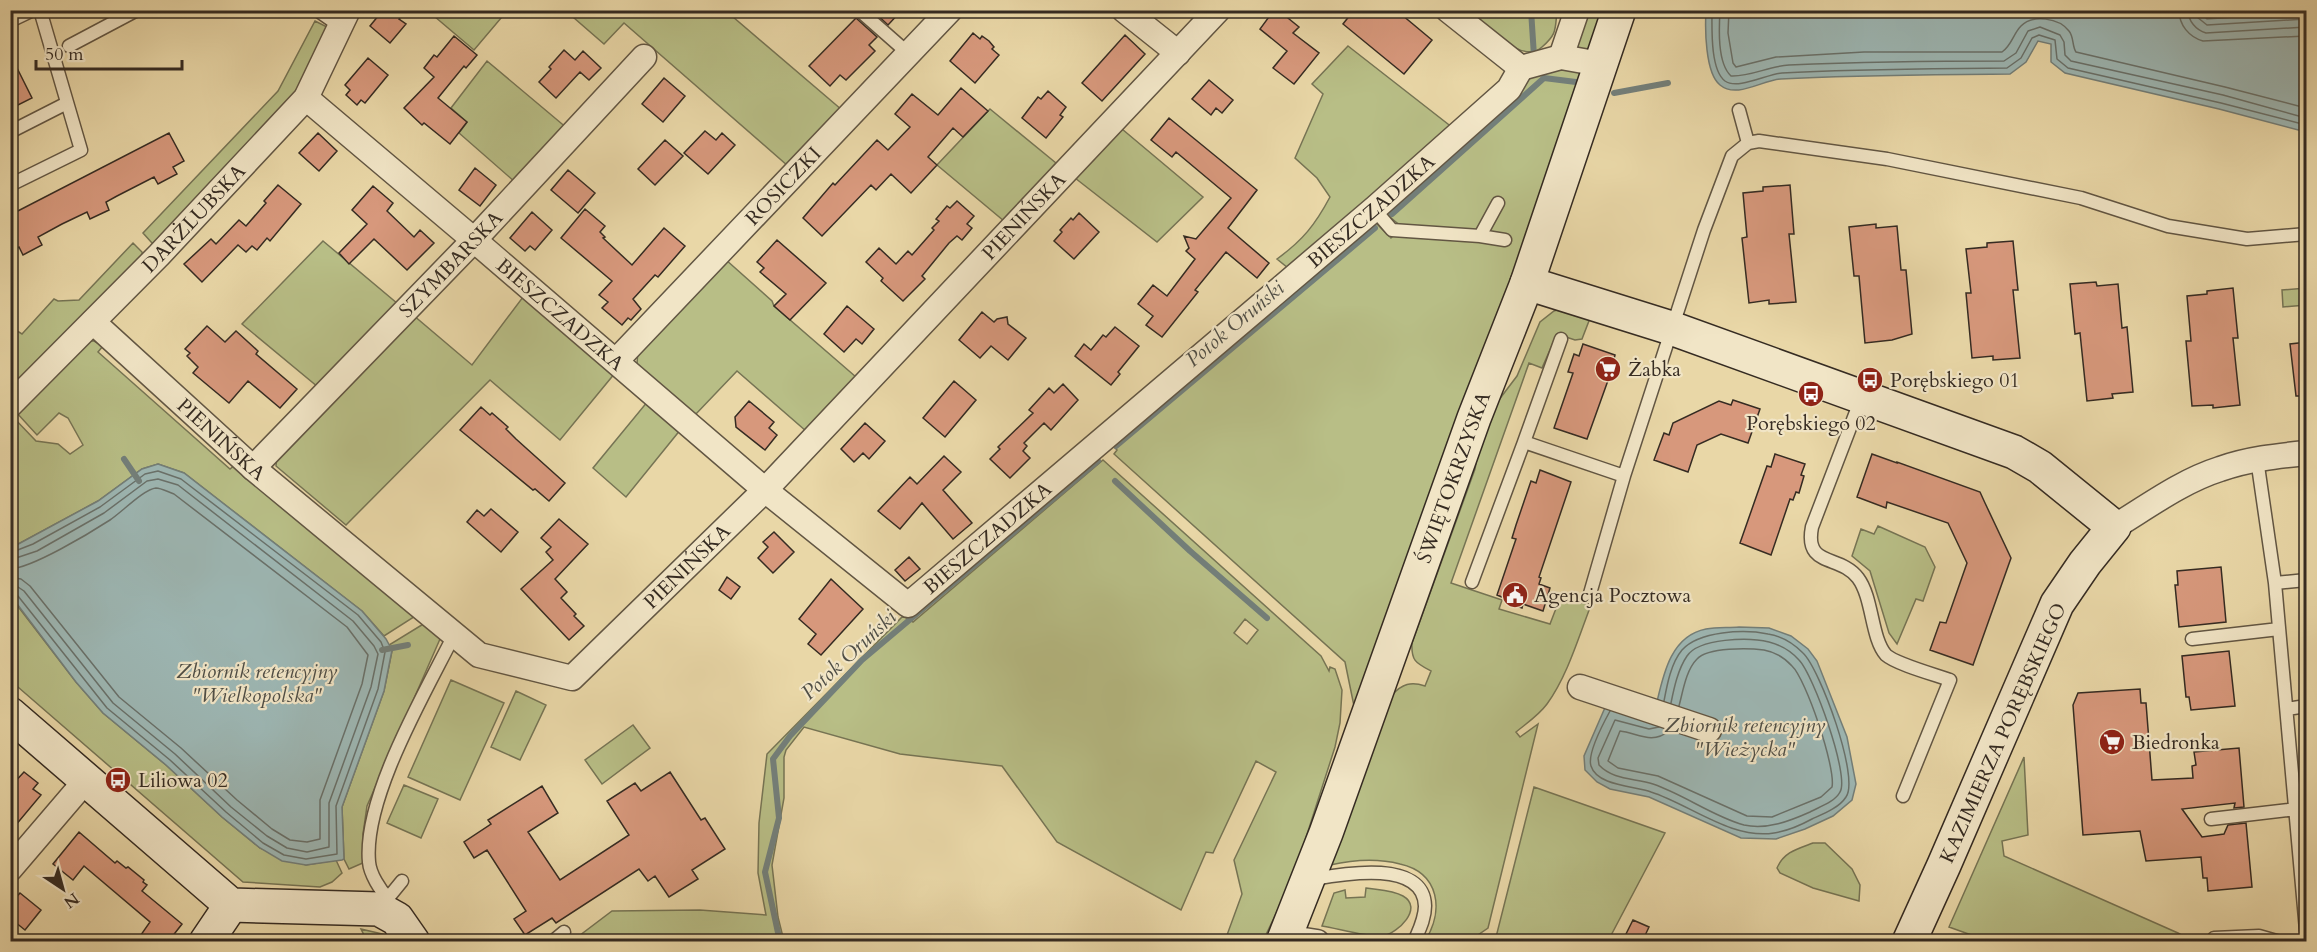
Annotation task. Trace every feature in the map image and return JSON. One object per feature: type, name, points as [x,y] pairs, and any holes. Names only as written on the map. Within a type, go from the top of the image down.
[{"type":"street","name":"ROSICZKI","points":[[616,362],[950,10]]},
{"type":"street","points":[[1124,10],[1178,53]]},
{"type":"street","name":"PIENIŃSKA","points":[[93,322],[253,468],[479,655],[572,678],[765,490],[1218,10]]},
{"type":"street","points":[[1448,10],[1521,68],[1561,57],[1600,64]]},
{"type":"street","points":[[1561,57],[1577,10]]},
{"type":"street","name":"ŚWIĘTOKRZYSKA","points":[[1284,939],[1309,880],[1474,418],[1527,283],[1619,10]]},
{"type":"street","name":"DARŻLUBSKA","points":[[10,405],[93,322],[306,98],[344,18]]},
{"type":"street","name":"SZYMBARSKA","points":[[253,468],[474,240],[644,57]]},
{"type":"street","name":"BIESZCZADZKA","points":[[306,98],[765,490],[908,605],[1374,209],[1509,89],[1521,68]]},
{"type":"street","points":[[1527,283],[1671,328],[2014,452],[2040,467],[2114,527]]},
{"type":"street","name":"KAZIMIERZA PORĘBSKIEGO","points":[[1909,942],[2057,604],[2085,563],[2114,527],[2181,487],[2218,469],[2257,459],[2307,453]]},
{"type":"street","points":[[1580,687],[1709,730]]},
{"type":"street","points":[[10,714],[231,904],[384,903],[413,942]]},
{"type":"street","points":[[10,869],[87,779]]},
{"type":"street","points":[[206,942],[231,904]]},
{"type":"street","points":[[1284,939],[1317,942]]},
{"type":"lane","points":[[10,21],[33,10]]},
{"type":"lane","points":[[10,185],[81,150],[40,10]]},
{"type":"lane","points":[[69,46],[137,10]]},
{"type":"lane","points":[[316,10],[344,18]]},
{"type":"lane","points":[[860,10],[909,54]]},
{"type":"lane","points":[[10,132],[67,103]]},
{"type":"lane","points":[[1739,110],[1748,143]]},
{"type":"lane","points":[[1589,597],[1624,476],[1671,328],[1732,156],[1748,143],[1759,141],[1887,159],[2081,198],[2168,226],[2247,239],[2307,234]]},
{"type":"lane","points":[[1480,236],[1498,203]]},
{"type":"lane","points":[[1374,209],[1392,230],[1506,240]]},
{"type":"lane","points":[[1472,582],[1561,339]]},
{"type":"lane","points":[[1862,398],[1812,527],[1810,538],[1812,549],[1818,556],[1850,570],[1864,585],[1881,647],[1887,656],[1950,680],[1903,796]]},
{"type":"lane","points":[[1524,442],[1624,476]]},
{"type":"lane","points":[[2257,459],[2275,583],[2307,930]]},
{"type":"lane","points":[[2275,583],[2307,580]]},
{"type":"lane","points":[[2192,639],[2279,629]]},
{"type":"lane","points":[[384,903],[369,864],[370,828],[374,809],[398,748],[454,635]]},
{"type":"lane","points":[[2287,709],[2307,706]]},
{"type":"lane","points":[[2211,819],[2296,809]]},
{"type":"lane","points":[[1309,880],[1355,872],[1386,874],[1413,882],[1423,894],[1425,905],[1424,918],[1414,942]]},
{"type":"lane","points":[[384,903],[402,881]]},
{"type":"lane","points":[[552,942],[564,932]]},
{"type":"lane","points":[[2214,938],[2259,936],[2280,942]]},
{"type":"green space","points":[[428,10],[507,11],[474,50]]},
{"type":"green space","points":[[2306,10],[2305,13],[2207,19],[2199,11]]},
{"type":"green space","points":[[566,11],[726,11],[842,110],[788,166],[624,23],[604,44]]},
{"type":"green space","points":[[1480,11],[1557,11],[1554,31],[1550,39],[1542,47],[1526,52],[1509,44],[1479,20]]},
{"type":"green space","points":[[1583,11],[1609,11],[1591,49],[1584,51],[1576,46]]},
{"type":"green space","points":[[315,21],[331,29],[302,87],[157,243],[152,243],[143,233],[278,91]]},
{"type":"green space","points":[[1348,46],[1453,128],[1293,272],[1277,259],[1308,231],[1330,197],[1317,178],[1295,158],[1323,94],[1312,84]]},
{"type":"green space","points":[[487,61],[568,129],[515,182],[459,133],[467,122],[451,108]]},
{"type":"green space","points":[[1578,69],[1584,78],[1354,706],[1345,662],[1114,454],[1117,450],[1112,444],[1375,222],[1391,238],[1402,227],[1385,213],[1529,78],[1541,70]]},
{"type":"green space","points":[[990,109],[1056,163],[1004,221],[937,165]]},
{"type":"green space","points":[[1122,129],[1203,197],[1157,242],[1075,178]]},
{"type":"green space","points":[[323,241],[398,304],[318,387],[242,324]]},
{"type":"green space","points":[[133,243],[142,252],[143,258],[11,388],[11,327],[22,334],[54,299],[58,301],[79,300]]},
{"type":"green space","points":[[725,259],[772,301],[774,306],[856,377],[806,431],[737,371],[695,415],[637,364],[638,350]]},
{"type":"green space","points":[[2306,288],[2306,305],[2283,307],[2282,290]]},
{"type":"green space","points":[[523,297],[615,373],[560,440],[490,380],[346,525],[276,466],[277,454],[413,315],[472,365]]},
{"type":"green space","points":[[1563,308],[1592,313],[1582,339],[1575,340],[1557,334],[1542,368],[1529,363],[1451,583],[1502,600],[1499,609],[1550,624],[1560,598],[1591,605],[1561,682],[1540,712],[1516,732],[1520,737],[1538,724],[1488,928],[1469,941],[1425,941],[1435,918],[1436,906],[1435,895],[1423,876],[1400,864],[1374,860],[1330,865],[1392,695],[1407,684],[1425,686],[1431,671],[1416,661],[1412,654],[1412,643],[1475,469],[1482,430],[1489,413],[1517,376],[1540,322],[1554,311]]},
{"type":"green space","points":[[86,341],[94,341],[103,346],[98,352],[230,469],[236,464],[417,615],[384,636],[362,611],[184,473],[158,464],[142,469],[98,501],[11,548],[11,419],[14,418],[36,441],[58,444],[70,454],[83,445],[68,418],[59,413],[37,435],[16,412]]},
{"type":"green space","points":[[648,401],[681,429],[626,497],[593,468]]},
{"type":"green space","points":[[1103,460],[1321,656],[1329,671],[1330,667],[1335,669],[1342,690],[1340,723],[1335,747],[1293,878],[1263,941],[1240,941],[1227,935],[1242,894],[1234,860],[1276,772],[1256,761],[1213,853],[1206,852],[1181,910],[1057,842],[1002,766],[900,754],[804,727],[786,750],[784,757],[784,798],[772,865],[778,917],[784,941],[571,942],[612,911],[700,910],[766,915],[758,873],[759,823],[767,754],[903,616],[913,622]],"holes":[[[1245,619],[1258,630],[1247,644],[1234,633]]]},
{"type":"green space","points":[[1878,526],[1925,547],[1935,567],[1923,601],[1916,599],[1897,644],[1889,633],[1870,571],[1852,556],[1861,529],[1874,534]]},
{"type":"green space","points":[[10,596],[76,682],[103,713],[166,765],[222,817],[260,848],[306,865],[336,860],[342,873],[332,882],[320,887],[243,882],[11,681]]},
{"type":"green space","points":[[425,623],[439,634],[440,639],[367,806],[363,834],[365,862],[349,869],[344,859],[342,807],[384,691],[392,651],[389,645]]},
{"type":"green space","points":[[451,680],[504,703],[460,800],[408,777]]},
{"type":"green space","points":[[516,691],[546,705],[520,760],[491,747]]},
{"type":"green space","points":[[633,725],[650,748],[602,784],[585,760]]},
{"type":"green space","points":[[2024,757],[2028,835],[2002,841],[2004,856],[2192,941],[1988,941],[1949,927]]},
{"type":"green space","points":[[404,785],[438,799],[421,838],[387,823]]},
{"type":"green space","points":[[1534,787],[1665,833],[1608,941],[1495,941]]},
{"type":"green space","points":[[1813,843],[1825,843],[1852,869],[1860,885],[1859,901],[1813,888],[1780,873],[1777,868],[1783,858]]},
{"type":"green space","points":[[1366,888],[1394,892],[1409,901],[1410,913],[1401,925],[1383,936],[1322,926],[1334,893],[1345,890],[1346,898],[1365,897]]},
{"type":"green space","points":[[361,929],[399,938],[401,941],[367,941]]},
{"type":"water","points":[[2199,10],[2207,19],[2306,12],[2306,132],[2065,73],[2051,62],[2051,44],[2038,41],[2026,62],[2010,74],[1781,79],[1742,90],[1727,89],[1720,85],[1711,71],[1707,50],[1706,11]]},
{"type":"water","name":"Zbiornik retencyjny \"Wielkopolska\"","points":[[158,464],[184,473],[362,611],[386,639],[392,650],[384,691],[342,807],[344,859],[342,860],[306,865],[282,861],[260,848],[103,713],[76,682],[11,596],[11,548],[98,501],[142,469]]},
{"type":"water","name":"Zbiornik retencyjny \"Wieżycka\"","points":[[1769,628],[1791,636],[1808,649],[1817,661],[1847,737],[1856,784],[1852,800],[1833,816],[1776,839],[1741,838],[1649,797],[1610,789],[1597,782],[1585,770],[1584,756],[1607,703],[1656,706],[1665,670],[1676,649],[1684,640],[1706,629]]},
{"type":"building","points":[[383,10],[406,10],[399,19],[406,24],[390,43],[370,26]]},
{"type":"building","points":[[872,10],[902,10],[888,25]]},
{"type":"building","points":[[1274,10],[1278,10],[1299,27],[1293,33],[1319,53],[1294,84],[1273,68],[1287,51],[1260,29]]},
{"type":"building","points":[[1354,10],[1396,10],[1432,40],[1404,74],[1343,24]]},
{"type":"building","points":[[856,18],[877,37],[869,45],[875,51],[846,80],[840,75],[830,86],[809,66]]},
{"type":"building","points":[[973,33],[980,39],[982,36],[989,41],[994,47],[992,49],[999,55],[975,83],[950,61]]},
{"type":"building","points":[[1125,35],[1145,54],[1102,101],[1082,83]]},
{"type":"building","points":[[454,36],[477,55],[466,68],[464,66],[438,98],[467,122],[450,144],[424,123],[422,125],[404,108],[434,77],[424,68],[434,55],[437,57]]},
{"type":"building","points":[[564,50],[575,60],[583,51],[601,68],[589,80],[580,72],[556,98],[539,82]]},
{"type":"building","points":[[10,54],[32,98],[10,109]]},
{"type":"building","points":[[368,58],[388,75],[365,103],[361,100],[357,105],[346,95],[350,90],[345,85]]},
{"type":"building","points":[[664,78],[685,96],[663,122],[642,104]]},
{"type":"building","points":[[1209,80],[1233,100],[1222,113],[1216,108],[1211,115],[1192,99]]},
{"type":"building","points":[[961,88],[988,111],[963,137],[953,128],[928,157],[937,165],[911,193],[891,174],[876,190],[871,185],[822,236],[803,218],[833,183],[835,185],[877,140],[888,150],[910,127],[895,114],[912,94],[938,115]]},
{"type":"building","points":[[1048,91],[1066,107],[1060,115],[1063,117],[1046,138],[1022,118],[1038,97],[1041,99]]},
{"type":"building","points":[[1169,118],[1257,190],[1228,228],[1269,263],[1257,278],[1226,252],[1195,290],[1198,292],[1162,337],[1146,325],[1153,316],[1138,304],[1153,285],[1167,296],[1195,259],[1186,251],[1189,248],[1184,236],[1196,239],[1231,198],[1176,152],[1172,157],[1151,140]]},
{"type":"building","points":[[705,131],[716,140],[722,133],[735,145],[708,174],[684,153]]},
{"type":"building","points":[[169,133],[184,161],[173,167],[177,174],[158,184],[154,177],[117,196],[106,202],[109,210],[90,219],[87,212],[62,224],[38,237],[42,245],[23,255],[19,247],[10,252],[10,215]]},
{"type":"building","points":[[318,133],[337,151],[319,171],[299,153]]},
{"type":"building","points":[[665,140],[683,156],[655,185],[638,169]]},
{"type":"building","points":[[475,168],[496,185],[480,206],[459,190]]},
{"type":"building","points":[[568,170],[595,193],[578,213],[551,190]]},
{"type":"building","points":[[278,185],[301,204],[270,241],[267,238],[257,250],[252,246],[246,252],[238,245],[202,282],[184,264],[211,239],[216,244],[239,220],[246,226]]},
{"type":"building","points":[[1790,185],[1794,234],[1789,234],[1796,302],[1769,304],[1769,300],[1749,303],[1742,238],[1747,237],[1743,193],[1763,191],[1763,187]]},
{"type":"building","points":[[373,186],[393,203],[387,211],[414,237],[420,230],[434,243],[407,270],[374,239],[349,264],[339,253],[367,224],[352,210]]},
{"type":"building","points":[[957,201],[974,216],[967,224],[972,228],[962,240],[957,236],[949,243],[922,276],[925,279],[903,301],[881,281],[883,278],[866,262],[879,248],[896,264],[908,251],[912,255],[934,230],[932,228],[939,221],[936,219],[947,206],[950,208]]},
{"type":"building","points":[[585,209],[605,226],[600,232],[605,237],[603,238],[632,265],[664,228],[685,246],[658,277],[655,275],[633,299],[641,309],[631,320],[628,318],[622,325],[602,308],[608,302],[599,295],[612,281],[561,238]]},
{"type":"building","points":[[532,212],[552,230],[535,250],[530,246],[525,251],[510,238]]},
{"type":"building","points":[[1079,213],[1099,232],[1074,259],[1054,241],[1062,232],[1060,230]]},
{"type":"building","points":[[1876,224],[1876,228],[1897,226],[1901,270],[1906,270],[1912,334],[1892,340],[1865,343],[1859,276],[1854,276],[1849,227]]},
{"type":"building","points":[[777,240],[826,283],[790,320],[774,306],[786,294],[760,272],[764,268],[757,262]]},
{"type":"building","points":[[2013,241],[2018,290],[2013,290],[2020,358],[1993,360],[1993,356],[1972,358],[1966,293],[1971,293],[1966,249],[1987,247],[1987,243]]},
{"type":"building","points":[[2096,282],[2097,286],[2118,284],[2122,328],[2127,327],[2133,392],[2112,394],[2113,398],[2087,401],[2080,333],[2075,334],[2070,284]]},
{"type":"building","points":[[2233,288],[2238,338],[2233,338],[2240,405],[2213,408],[2213,405],[2192,406],[2186,341],[2191,341],[2187,296]]},
{"type":"building","points":[[847,306],[874,329],[862,344],[856,339],[844,352],[824,334]]},
{"type":"building","points":[[982,312],[994,322],[1007,317],[1008,324],[1026,338],[1008,360],[991,346],[980,358],[959,340]]},
{"type":"building","points":[[207,326],[225,342],[236,331],[258,351],[256,354],[297,389],[280,408],[248,381],[229,403],[193,373],[198,367],[187,356],[190,353],[185,349]]},
{"type":"building","points":[[1115,327],[1139,346],[1118,372],[1120,374],[1111,385],[1075,356],[1084,344],[1091,350],[1103,335],[1106,337]]},
{"type":"building","points":[[2307,342],[2307,396],[2296,396],[2290,344]]},
{"type":"building","points":[[1583,344],[1615,355],[1587,439],[1554,428],[1573,373],[1568,372],[1574,354],[1579,356]]},
{"type":"building","points":[[954,381],[976,400],[945,437],[923,418]]},
{"type":"building","points":[[1063,384],[1078,400],[1051,430],[1044,423],[1024,443],[1027,446],[1023,451],[1030,458],[1010,478],[990,459],[1000,449],[998,447],[1033,413],[1029,410],[1049,388],[1054,393]]},
{"type":"building","points":[[1733,400],[1760,409],[1748,443],[1721,434],[1697,445],[1688,472],[1654,460],[1664,433],[1669,435],[1673,423],[1719,401],[1731,405]]},
{"type":"building","points":[[749,401],[774,422],[769,428],[777,435],[765,450],[736,427],[735,417]]},
{"type":"building","points":[[481,407],[508,427],[506,429],[516,439],[565,483],[549,501],[460,430]]},
{"type":"building","points":[[865,423],[885,441],[869,459],[863,453],[854,462],[841,449]]},
{"type":"building","points":[[1775,454],[1805,464],[1799,493],[1796,492],[1793,500],[1790,499],[1771,555],[1740,543],[1767,466],[1771,467]]},
{"type":"building","points":[[1872,454],[1980,492],[2011,558],[1973,665],[1930,650],[1940,622],[1946,623],[1967,563],[1948,523],[1887,502],[1886,508],[1857,497]]},
{"type":"building","points":[[944,456],[961,472],[943,490],[972,523],[953,539],[922,503],[900,529],[878,511],[910,477],[917,484]]},
{"type":"building","points":[[1540,470],[1571,482],[1539,577],[1541,578],[1539,584],[1550,588],[1543,611],[1523,604],[1522,608],[1508,603],[1509,600],[1497,595],[1516,539],[1512,538],[1531,481],[1536,483]]},
{"type":"building","points":[[491,509],[518,532],[501,552],[467,522],[477,510],[484,516]]},
{"type":"building","points":[[559,519],[588,544],[555,579],[567,592],[561,598],[584,626],[569,640],[521,589],[553,560],[546,552],[551,547],[541,538]]},
{"type":"building","points":[[774,532],[794,552],[773,573],[758,558],[768,547],[763,542]]},
{"type":"building","points":[[909,557],[920,569],[905,581],[895,570]]},
{"type":"building","points":[[2221,567],[2226,622],[2179,627],[2175,585],[2178,585],[2177,571]]},
{"type":"building","points":[[727,577],[740,587],[731,599],[719,590]]},
{"type":"building","points":[[831,579],[863,609],[821,655],[808,644],[816,634],[799,619]]},
{"type":"building","points":[[2229,651],[2235,706],[2191,710],[2189,697],[2186,697],[2182,656]]},
{"type":"building","name":"Biedronka","points":[[2140,689],[2141,703],[2146,703],[2152,780],[2193,778],[2192,766],[2196,765],[2194,752],[2239,748],[2244,807],[2234,808],[2235,803],[2182,809],[2202,837],[2224,834],[2228,825],[2246,823],[2252,887],[2208,891],[2207,878],[2203,878],[2201,857],[2146,861],[2140,831],[2083,835],[2073,705],[2078,693]]},
{"type":"building","points":[[24,772],[38,783],[33,789],[41,795],[10,832],[10,787]]},
{"type":"building","points":[[670,772],[701,820],[705,818],[725,849],[692,870],[698,879],[669,897],[655,876],[648,881],[639,869],[556,923],[552,918],[525,935],[514,919],[526,911],[487,850],[474,858],[464,842],[491,824],[488,820],[542,786],[558,813],[528,832],[560,880],[629,835],[607,801],[635,783],[641,791]]},
{"type":"building","points":[[79,832],[115,863],[117,861],[126,868],[128,867],[144,880],[143,882],[147,885],[142,891],[182,924],[168,942],[136,942],[150,922],[84,866],[73,880],[53,864]]},
{"type":"building","points":[[20,893],[41,910],[25,930],[10,918],[10,904]]},
{"type":"building","points":[[1633,920],[1649,927],[1642,942],[1622,942]]},
{"type":"waterway","points":[[1531,10],[1534,56]]},
{"type":"waterway","name":"Potok Oruński","points":[[1392,214],[1544,78],[1576,82]]},
{"type":"waterway","name":"Potok Oruński","points":[[1614,93],[1668,83]]},
{"type":"waterway","name":"Potok Oruński","points":[[1116,446],[1375,228]]},
{"type":"waterway","points":[[124,459],[139,481]]},
{"type":"waterway","name":"Potok Oruński","points":[[780,942],[765,872],[779,818],[773,759],[790,736],[862,660],[1098,461]]},
{"type":"waterway","points":[[1115,481],[1267,618]]},
{"type":"waterway","points":[[382,650],[408,645]]},
{"type":"place","name":"Żabka","points":[[1608,369]]},
{"type":"place","name":"Porębskiego 01","points":[[1870,380]]},
{"type":"place","name":"Porębskiego 02","points":[[1811,394]]},
{"type":"place","name":"Agencja Pocztowa","points":[[1515,595]]},
{"type":"place","name":"Biedronka","points":[[2112,742]]},
{"type":"place","name":"Liliowa 02","points":[[118,780]]}]
